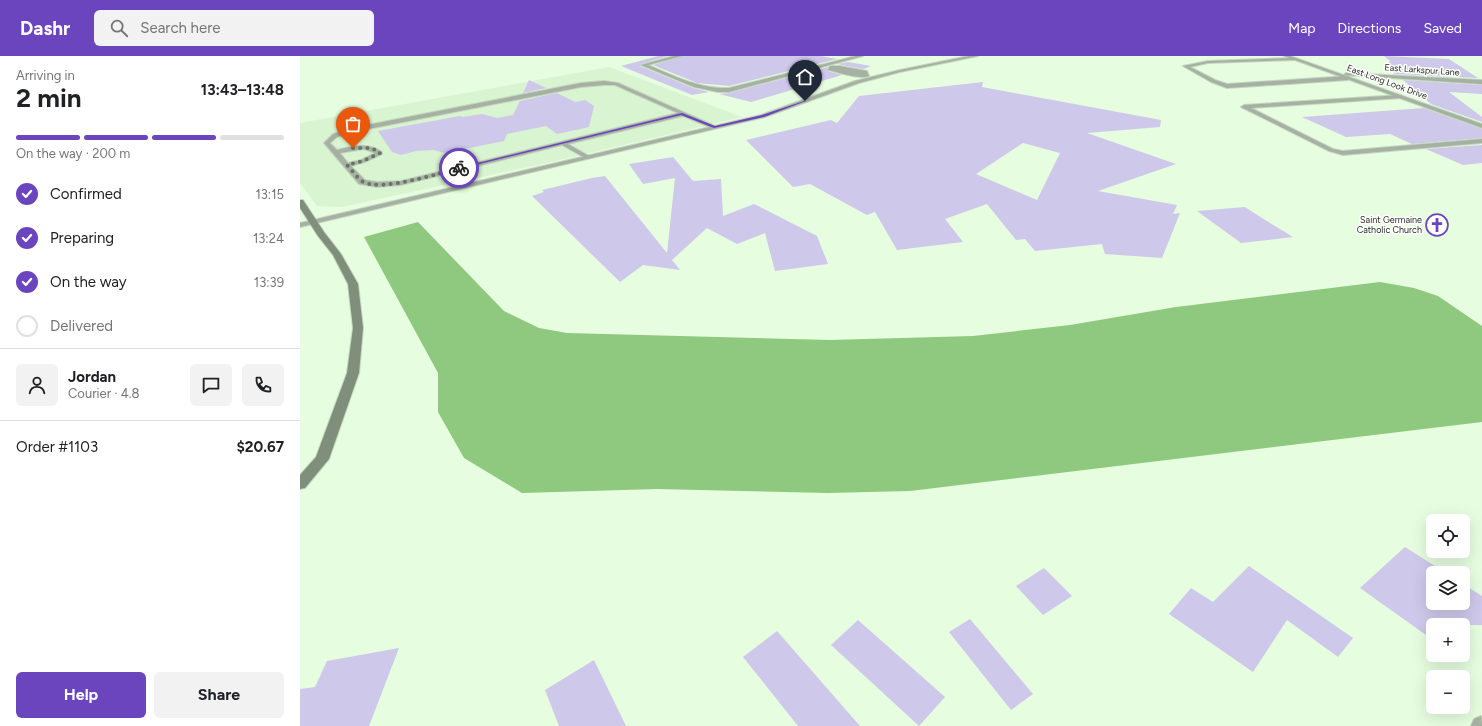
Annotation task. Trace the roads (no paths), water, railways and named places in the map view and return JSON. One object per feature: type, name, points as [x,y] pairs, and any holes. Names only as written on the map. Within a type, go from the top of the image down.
[{"type":"main road","points":[[300,202],[321,234],[337,254],[353,284],[358,328],[353,373],[322,459],[300,484]]},
{"type":"street","points":[[680,56],[643,65],[705,89],[717,91],[729,90],[861,56]]},
{"type":"street","points":[[300,225],[763,116],[857,82],[971,56]]},
{"type":"street","name":"East Long Look Drive","points":[[1286,56],[1482,126]]},
{"type":"street","points":[[1293,59],[1208,62],[1185,66],[1214,82],[1227,86],[1348,78]]},
{"type":"street","points":[[825,66],[840,67],[865,72],[866,76],[874,78]]},
{"type":"street","name":"East Larkspur Lane","points":[[1337,74],[1401,76],[1482,82]]},
{"type":"street","points":[[682,114],[402,182],[384,185],[362,182],[327,143],[330,139],[352,130],[591,84],[616,84],[714,128]]},
{"type":"street","points":[[1400,97],[1244,107],[1331,150],[1343,153],[1482,141]]},
{"type":"street","points":[[1473,122],[1482,122]]},
{"type":"street","points":[[562,143],[586,157]]},
{"type":"street","points":[[336,152],[372,148],[380,153],[363,161],[347,165]]},
{"type":"place","name":"Saint Germaine Catholic Church","points":[[1437,225]]}]
